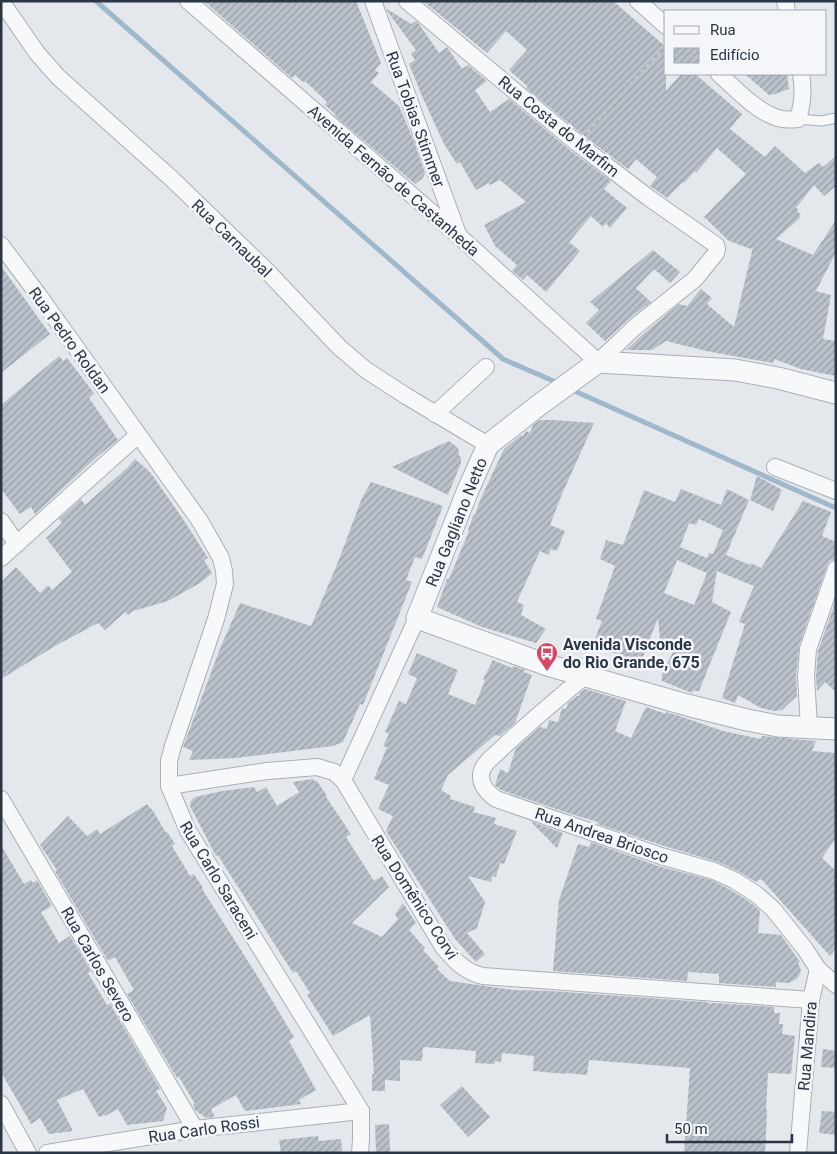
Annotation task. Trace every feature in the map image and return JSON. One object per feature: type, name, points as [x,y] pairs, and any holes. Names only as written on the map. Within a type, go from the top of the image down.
[{"type":"street","name":"Rua Carnaubal","points":[[1,1],[37,53],[58,77],[172,178],[267,271],[338,347],[366,370],[488,445]]},
{"type":"street","name":"Avenida Fernão de Castanheda","points":[[188,1],[459,236],[598,362]]},
{"type":"street","name":"Rua Tobias Stimmer","points":[[373,1],[459,236]]},
{"type":"street","name":"Rua Costa do Marfim","points":[[407,1],[577,143],[649,198],[716,245],[716,253],[695,279],[635,327],[598,362]]},
{"type":"street","points":[[638,1],[664,24]]},
{"type":"street","points":[[720,75],[763,111],[775,118],[788,120],[798,119],[803,96],[801,75]]},
{"type":"street","name":"Rua Pedro Roldan","points":[[1,245],[138,435]]},
{"type":"street","points":[[598,362],[735,370],[778,378],[836,393]]},
{"type":"street","name":"Rua Gagliano Netto","points":[[343,780],[417,618],[488,445],[598,362]]},
{"type":"street","points":[[435,414],[486,367]]},
{"type":"street","points":[[1,558],[138,435]]},
{"type":"street","name":"Rua Carlo Saraceni","points":[[138,435],[200,521],[221,558],[224,570],[224,584],[216,619],[172,746],[169,761],[169,786],[188,831],[361,1111]]},
{"type":"street","points":[[775,467],[836,491]]},
{"type":"street","points":[[1,521],[17,544]]},
{"type":"street","points":[[809,727],[806,677],[808,649],[836,569]]},
{"type":"street","points":[[417,618],[547,665],[747,720],[778,726],[836,729]]},
{"type":"street","name":"Rua Andrea Briosco","points":[[585,676],[489,760],[482,769],[481,779],[483,787],[488,793],[505,802],[661,856],[714,871],[734,880],[756,894],[773,909],[805,949],[818,969],[836,984]]},
{"type":"street","points":[[169,786],[267,771],[317,767],[334,772],[343,780]]},
{"type":"street","name":"Rua Domênico Corvi","points":[[343,780],[443,947],[466,970],[483,976],[811,1000]]},
{"type":"street","name":"Rua Carlos Severo","points":[[1,799],[195,1129]]},
{"type":"street","name":"Rua Mandira","points":[[798,1153],[811,1000],[818,969]]},
{"type":"street","points":[[1,1104],[28,1153]]},
{"type":"street","points":[[360,1153],[361,1111]]},
{"type":"street","name":"Rua Carlo Rossi","points":[[47,1153],[195,1129],[361,1111]]},
{"type":"lane","points":[[798,119],[822,121],[836,118]]},
{"type":"path","points":[[577,143],[664,48]]},
{"type":"building","points":[[204,1],[356,1],[381,63],[375,70],[379,73],[371,82],[399,106],[425,173],[423,178],[415,184],[335,116],[325,105],[327,102],[305,81],[304,83],[295,75],[292,78]]},
{"type":"building","points":[[423,1],[613,1],[664,45],[666,91],[680,75],[696,75],[742,114],[730,129],[765,157],[775,146],[805,173],[819,163],[823,167],[836,156],[836,186],[824,196],[814,185],[796,208],[801,215],[799,216],[800,218],[776,239],[813,255],[836,220],[836,252],[816,291],[831,295],[823,339],[836,341],[836,376],[801,369],[774,359],[773,363],[706,351],[666,341],[652,350],[626,350],[679,304],[687,306],[701,289],[712,298],[707,304],[734,327],[753,247],[751,249],[729,241],[704,217],[746,174],[717,148],[696,173],[695,171],[667,198],[650,186],[657,177],[636,159],[628,169],[526,88],[528,87],[509,70],[527,50],[506,31],[487,53]]},
{"type":"building","points":[[387,9],[411,24],[416,21],[439,53],[447,47],[462,69],[468,65],[487,81],[475,90],[490,112],[509,99],[571,151],[611,181],[604,189],[627,208],[610,228],[606,223],[603,227],[591,216],[569,242],[580,251],[546,292],[527,275],[523,280],[512,271],[517,265],[495,246],[484,225],[526,202],[500,180],[476,190],[460,162],[457,164],[444,144],[409,64],[415,60],[411,54],[416,50]]},
{"type":"building","points":[[746,75],[787,75],[789,89],[769,95]]},
{"type":"building","points":[[653,250],[680,272],[670,283],[654,269],[636,288],[651,302],[605,341],[586,323],[599,310],[590,302]]},
{"type":"building","points":[[1,266],[50,334],[1,373]]},
{"type":"building","points":[[59,356],[63,361],[67,358],[94,393],[89,398],[118,440],[35,514],[31,507],[20,514],[1,489],[1,405]]},
{"type":"building","points":[[540,420],[594,423],[550,525],[565,531],[557,551],[551,549],[548,555],[540,551],[517,602],[524,605],[521,615],[546,629],[536,643],[482,627],[437,607],[447,579],[449,579],[469,531],[474,514],[504,449],[521,435],[523,436],[526,431],[530,433],[533,425]]},
{"type":"building","points":[[449,441],[458,448],[461,463],[448,495],[392,467]]},
{"type":"building","points":[[135,459],[150,472],[183,519],[208,558],[204,560],[212,573],[200,583],[168,601],[133,611],[128,615],[125,612],[105,630],[98,623],[55,646],[1,679],[1,582],[16,567],[40,593],[48,585],[52,590],[72,572],[46,538],[62,523],[59,519],[81,499],[85,505]]},
{"type":"building","points":[[757,476],[782,490],[773,511],[750,500]]},
{"type":"building","points":[[371,482],[443,506],[422,559],[415,557],[406,580],[412,582],[363,705],[360,704],[343,742],[333,746],[236,758],[189,760],[193,751],[183,747],[221,646],[240,603],[311,626],[362,498]]},
{"type":"building","points":[[681,489],[721,505],[727,489],[749,500],[726,555],[761,568],[803,501],[831,512],[822,536],[836,542],[836,559],[830,561],[827,566],[799,646],[796,676],[797,696],[782,710],[775,711],[761,708],[738,695],[735,703],[722,698],[745,624],[739,622],[754,586],[717,571],[712,602],[731,612],[699,691],[693,691],[692,693],[662,681],[662,674],[675,648],[660,640],[658,618],[641,662],[604,650],[607,643],[595,639],[602,621],[596,619],[615,566],[600,559],[606,540],[623,545],[644,490],[675,502]],"holes":[[[699,519],[723,530],[713,554],[709,553],[707,558],[680,547],[689,523],[696,525]],[[677,560],[707,573],[694,605],[664,593]]]},
{"type":"building","points":[[836,600],[836,692],[825,682],[817,691],[818,651]]},
{"type":"building","points":[[417,653],[458,670],[448,694],[475,705],[485,680],[483,679],[493,660],[512,668],[513,666],[525,670],[524,672],[532,675],[515,723],[500,736],[495,735],[448,775],[441,790],[451,796],[450,799],[475,807],[473,812],[496,818],[494,824],[517,831],[504,864],[500,863],[496,877],[492,876],[491,882],[468,876],[485,902],[477,928],[467,933],[485,954],[476,962],[455,939],[386,831],[393,816],[378,809],[389,785],[374,779],[387,747],[383,746],[389,734],[385,732],[399,701],[406,704],[417,678],[408,674]]},
{"type":"building","points":[[585,689],[626,701],[615,731],[631,738],[646,707],[723,731],[761,739],[762,736],[816,741],[812,751],[836,753],[836,838],[822,858],[836,871],[836,948],[830,956],[761,879],[756,882],[718,862],[598,824],[598,822],[501,790],[495,785],[500,769],[508,773],[516,748],[540,727],[547,729],[549,720],[558,722],[562,708],[566,709],[568,703],[579,696]]},
{"type":"building","points":[[313,779],[317,781],[351,834],[346,837],[374,881],[382,876],[389,887],[352,923],[382,937],[398,919],[395,914],[403,903],[416,923],[409,930],[425,948],[423,950],[439,967],[437,969],[450,981],[513,990],[774,1007],[774,1013],[780,1013],[779,1024],[783,1024],[782,1034],[795,1036],[791,1074],[768,1073],[765,1153],[684,1153],[690,1068],[589,1060],[587,1075],[566,1074],[533,1071],[534,1056],[502,1053],[501,1062],[495,1061],[495,1064],[475,1063],[476,1051],[423,1047],[422,1061],[400,1060],[400,1081],[385,1080],[385,1091],[372,1091],[372,1074],[374,1074],[370,1015],[333,1036],[307,995],[310,993],[296,971],[293,973],[218,855],[216,856],[190,806],[191,801],[195,797],[254,787],[257,792],[266,787],[277,806],[299,792],[293,782]]},
{"type":"building","points":[[147,804],[175,844],[172,846],[190,876],[194,874],[203,888],[294,1037],[289,1041],[316,1090],[299,1100],[301,1104],[245,1111],[236,1095],[211,1109],[215,1117],[206,1118],[195,1110],[193,1105],[195,1104],[179,1077],[177,1078],[127,994],[134,990],[115,957],[108,961],[55,871],[57,870],[40,845],[68,816],[87,836],[97,829],[100,834]]},
{"type":"building","points":[[530,821],[563,833],[557,848]]},
{"type":"building","points":[[591,842],[658,866],[711,880],[750,902],[760,911],[758,933],[781,935],[800,962],[798,963],[801,970],[798,978],[789,983],[776,982],[776,987],[719,983],[719,974],[688,972],[687,981],[553,971],[559,900],[578,844],[589,847]]},
{"type":"building","points":[[1,845],[24,884],[31,880],[33,883],[37,880],[52,906],[41,912],[59,943],[70,936],[91,971],[88,973],[107,1005],[110,1004],[160,1089],[156,1091],[167,1108],[163,1121],[127,1125],[118,1109],[99,1117],[83,1089],[57,1100],[73,1131],[49,1134],[40,1118],[31,1124],[1,1072]]},
{"type":"building","points":[[823,1049],[836,1051],[836,1068],[821,1067]]},
{"type":"building","points":[[462,1086],[490,1117],[468,1137],[440,1105]]},
{"type":"building","points":[[822,1111],[836,1112],[836,1135],[819,1133]]},
{"type":"building","points":[[389,1124],[390,1153],[376,1153],[375,1125]]},
{"type":"building","points":[[318,1136],[319,1141],[341,1139],[342,1151],[335,1153],[281,1153],[279,1140]]},
{"type":"waterway","points":[[96,1],[503,359],[558,383]]},
{"type":"waterway","points":[[570,389],[836,508]]},
{"type":"place","name":"Avenida Visconde do Rio Grande, 675","points":[[547,672]]}]
